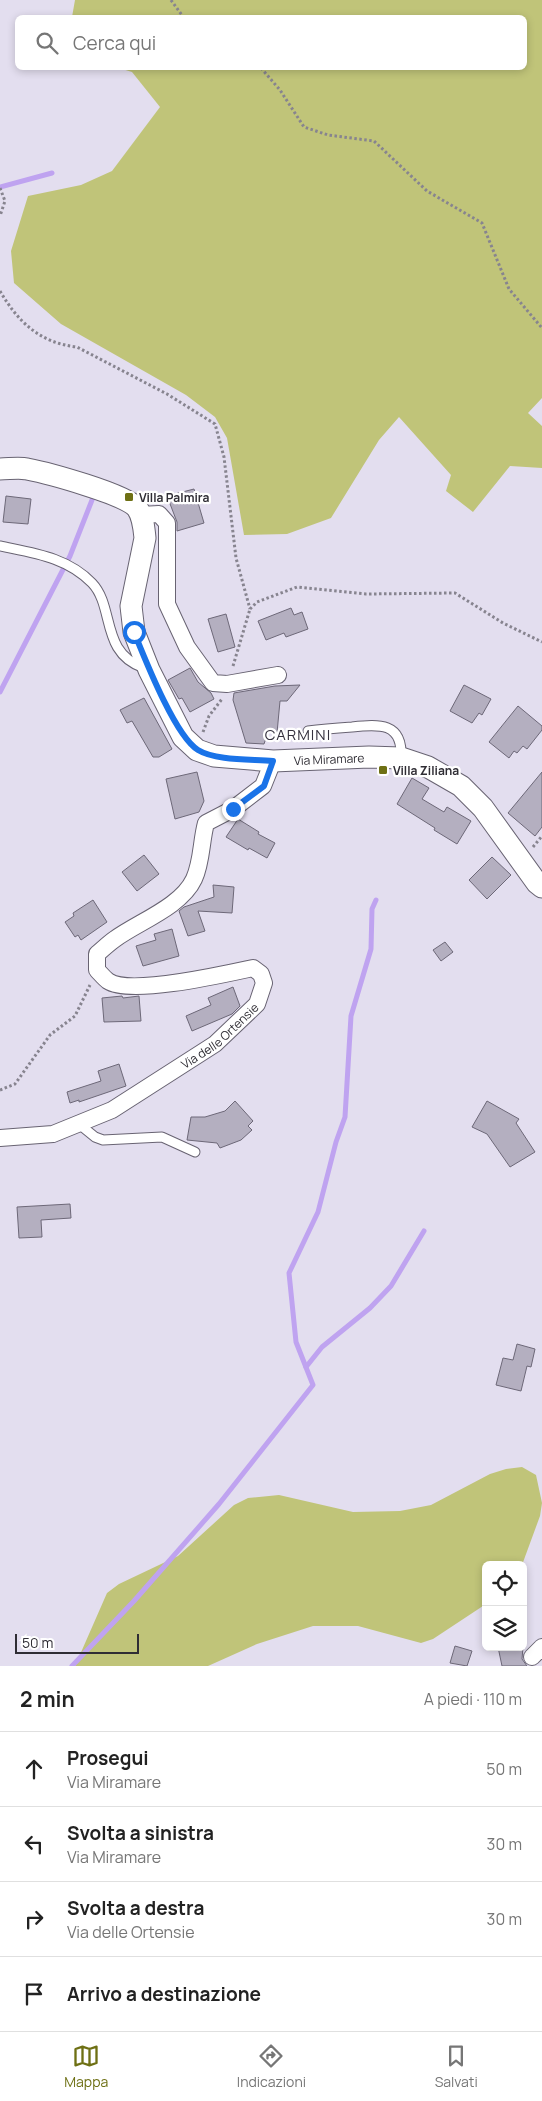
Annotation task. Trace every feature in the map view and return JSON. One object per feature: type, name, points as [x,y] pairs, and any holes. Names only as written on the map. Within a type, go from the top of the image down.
[{"type":"street","points":[[0,469],[26,469],[128,501],[141,515],[159,514],[167,523],[167,604],[187,647],[213,684],[227,684],[278,675]]},
{"type":"street","name":"Via Miramare","points":[[141,515],[145,538],[131,606],[134,632],[149,670],[183,736],[197,750],[214,756],[273,761],[369,757],[400,758],[428,767],[461,786],[483,808],[537,883],[542,887]]},
{"type":"street","points":[[97,970],[97,954],[115,938],[158,915],[180,896],[193,881],[199,865],[201,840],[206,823],[233,809],[264,786],[273,761]]},
{"type":"street","name":"Via delle Ortensie","points":[[0,1138],[53,1134],[112,1110],[215,1044],[257,1004],[264,983],[261,974],[253,968],[172,984],[129,986],[108,982],[97,970]]},
{"type":"lane","points":[[0,546],[56,558],[72,567],[93,584],[102,604],[112,638],[123,653],[138,666],[149,670]]},
{"type":"lane","points":[[308,731],[378,724],[390,728],[398,736],[401,748],[400,758]]},
{"type":"lane","points":[[79,1124],[95,1137],[103,1140],[162,1137],[195,1152]]},
{"type":"path","points":[[171,0],[182,15]]},
{"type":"path","points":[[263,70],[280,90],[304,126],[328,135],[374,141],[427,192],[482,223],[509,289],[542,328]]},
{"type":"path","points":[[0,188],[5,202],[0,216]]},
{"type":"path","points":[[0,291],[17,318],[39,335],[62,345],[77,347],[167,394],[215,424],[224,458],[236,558],[250,609],[257,602],[297,587],[366,594],[455,593],[503,623],[542,642]]},
{"type":"path","points":[[0,1090],[15,1084],[50,1035],[75,1016],[97,970]]},
{"type":"green space","points":[[75,0],[542,0],[542,398],[528,413],[542,426],[542,468],[510,466],[473,512],[446,491],[451,475],[399,417],[379,440],[331,518],[287,534],[244,535],[227,438],[215,417],[186,395],[61,324],[14,283],[11,251],[28,196],[81,185],[112,171],[160,107],[132,72],[126,70],[527,70],[527,15],[72,15]]},
{"type":"green space","points":[[522,1467],[536,1475],[542,1503],[540,1516],[523,1561],[482,1561],[482,1607],[433,1639],[421,1643],[358,1626],[313,1626],[257,1644],[208,1666],[75,1666],[107,1593],[119,1584],[178,1556],[234,1505],[248,1498],[279,1495],[353,1512],[400,1511],[431,1505],[490,1474]]},
{"type":"building","points":[[194,489],[204,523],[177,531],[177,522],[167,496]]},
{"type":"building","points":[[6,496],[31,499],[28,524],[3,522]]},
{"type":"building","points":[[291,608],[294,615],[302,612],[308,629],[286,637],[284,633],[266,640],[258,621]]},
{"type":"building","points":[[226,614],[235,647],[218,652],[208,619]]},
{"type":"building","points":[[190,668],[198,682],[211,693],[214,699],[190,712],[182,698],[179,699],[168,680]]},
{"type":"building","points":[[300,685],[287,701],[280,701],[277,733],[268,732],[264,744],[246,743],[233,700],[234,693],[275,686]]},
{"type":"building","points":[[464,685],[491,699],[482,715],[479,713],[472,723],[450,711]]},
{"type":"building","points":[[144,698],[172,749],[159,757],[153,757],[132,721],[127,723],[120,710]]},
{"type":"building","points":[[518,706],[542,726],[542,730],[527,749],[523,746],[517,753],[514,751],[509,758],[489,742]]},
{"type":"building","points":[[197,772],[204,801],[199,812],[175,819],[166,779]]},
{"type":"building","points":[[542,772],[542,827],[535,836],[508,813]]},
{"type":"building","points":[[412,778],[429,788],[422,799],[444,812],[447,807],[471,821],[457,844],[397,804]]},
{"type":"building","points":[[238,819],[259,832],[258,834],[275,843],[267,858],[249,848],[248,850],[226,837]]},
{"type":"building","points":[[144,855],[159,874],[137,891],[122,872]]},
{"type":"building","points":[[492,857],[511,875],[487,899],[469,880]]},
{"type":"building","points":[[213,885],[234,887],[232,913],[198,911],[205,931],[188,936],[179,911],[184,907],[214,897]]},
{"type":"building","points":[[93,900],[107,922],[81,940],[78,935],[75,937],[65,922],[74,916],[73,913]]},
{"type":"building","points":[[172,929],[179,956],[143,966],[136,946],[156,940],[154,934]]},
{"type":"building","points":[[445,942],[453,952],[441,961],[433,950]]},
{"type":"building","points":[[233,987],[240,1006],[232,1014],[192,1031],[186,1016],[211,1005],[208,998]]},
{"type":"building","points":[[122,996],[123,998],[139,996],[141,1021],[104,1022],[102,998]]},
{"type":"building","points":[[119,1064],[126,1086],[79,1102],[79,1100],[70,1103],[67,1092],[101,1081],[98,1071]]},
{"type":"building","points":[[235,1101],[253,1121],[248,1126],[252,1130],[241,1140],[220,1148],[217,1143],[187,1140],[191,1117],[205,1117],[225,1111]]},
{"type":"building","points":[[487,1101],[519,1119],[516,1123],[535,1152],[510,1167],[487,1134],[472,1127]]},
{"type":"building","points":[[70,1204],[71,1218],[41,1220],[42,1237],[19,1238],[17,1207]]},
{"type":"building","points":[[517,1344],[535,1349],[531,1367],[527,1366],[521,1391],[496,1385],[503,1358],[513,1360]]},
{"type":"building","points":[[455,1646],[472,1651],[467,1666],[450,1663]]},
{"type":"building","points":[[499,1651],[523,1651],[522,1659],[527,1666],[502,1666]]},
{"type":"waterway","points":[[0,187],[52,173]]},
{"type":"waterway","points":[[0,692],[70,556],[94,495]]},
{"type":"waterway","points":[[72,1666],[134,1601],[219,1504],[313,1385],[296,1342],[289,1273],[318,1212],[336,1142],[345,1117],[351,1016],[371,949],[372,909],[376,900]]},
{"type":"waterway","points":[[306,1367],[322,1347],[370,1308],[391,1286],[424,1231]]},
{"type":"place","name":"Villa Palmira","points":[[129,497]]},
{"type":"place","name":"Villa Ziliana","points":[[383,770]]},
{"type":"district","name":"CARMINI","points":[[298,734]]},
{"type":"route","points":[[134,632],[149,670],[183,736],[197,750],[214,756],[273,761],[264,786],[233,809]]}]
